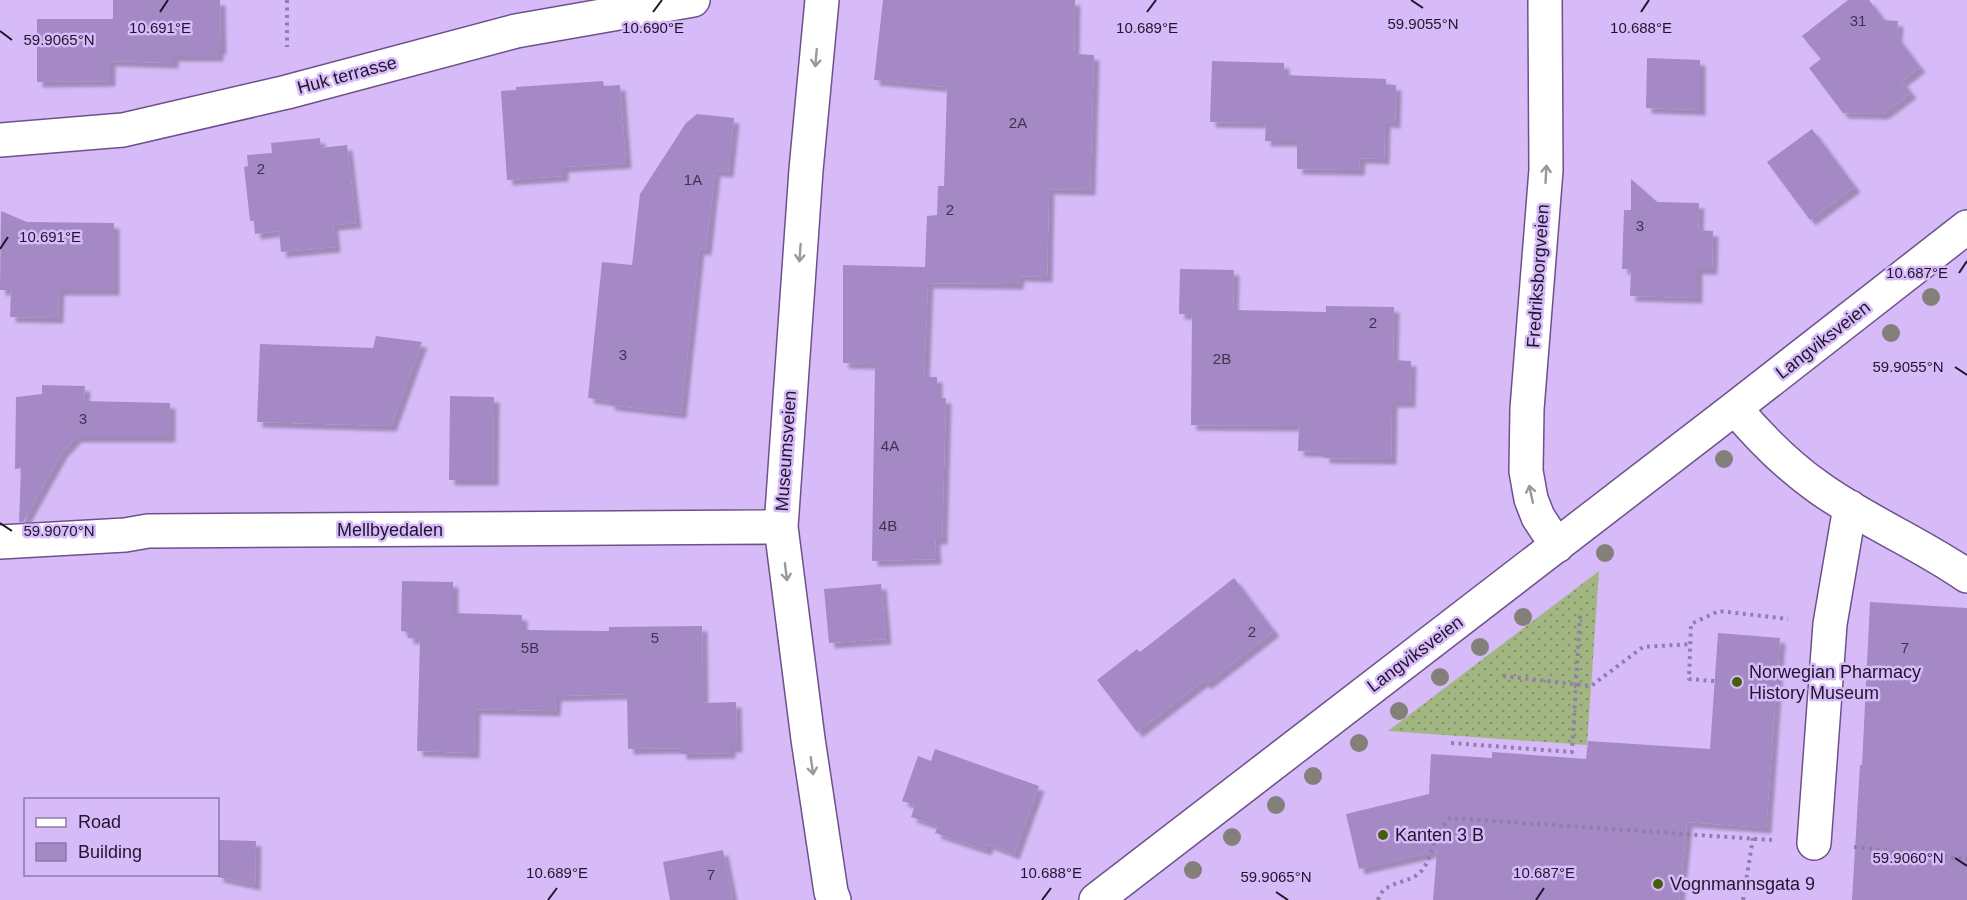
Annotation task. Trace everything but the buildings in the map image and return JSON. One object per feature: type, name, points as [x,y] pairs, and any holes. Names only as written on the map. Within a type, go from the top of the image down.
[{"type":"street","name":"Huk terrasse","points":[[0,140],[123,130],[287,92],[516,31],[693,0]]},
{"type":"street","name":"Museumsveien","points":[[822,0],[806,170],[781,527],[808,739],[834,900]]},
{"type":"street","name":"Fredriksborgveien","points":[[1545,0],[1546,170],[1527,409],[1527,471],[1531,499],[1538,517],[1557,546]]},
{"type":"street","name":"Langviksveien","points":[[1096,900],[1967,227]]},
{"type":"street","points":[[1735,408],[1754,431],[1818,487],[1941,558],[1967,576]]},
{"type":"street","points":[[1814,843],[1830,624],[1850,507]]},
{"type":"street","name":"Mellbyedalen","points":[[0,542],[125,536],[148,531],[781,527]]},
{"type":"path","points":[[1714,681],[1689,679],[1691,624],[1719,611],[1830,624]]},
{"type":"path","points":[[1451,742],[1572,752],[1580,615]]},
{"type":"path","points":[[1503,676],[1591,686],[1642,647],[1691,644]]},
{"type":"path","points":[[1378,900],[1379,895],[1393,884],[1417,875],[1429,859],[1437,834],[1450,818],[1753,838],[1967,859]]},
{"type":"path","points":[[1743,900],[1753,838]]},
{"type":"green space","points":[[1599,571],[1587,745],[1388,731]]},
{"type":"place","name":"Norwegian Pharmacy History Museum","points":[[1737,682]]},
{"type":"place","name":"Kanten 3 B","points":[[1383,835]]},
{"type":"place","name":"Vognmannsgata 9","points":[[1658,884]]}]
